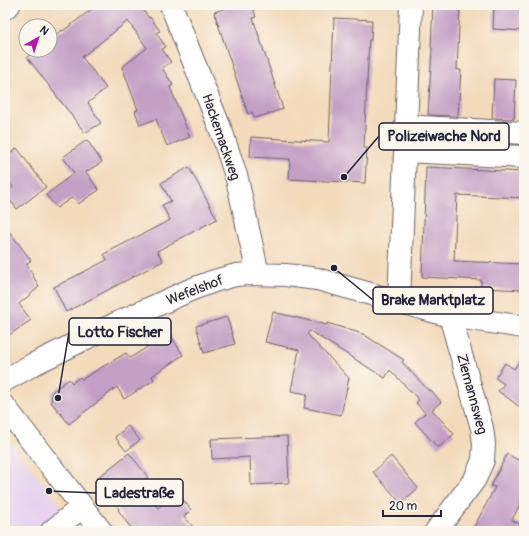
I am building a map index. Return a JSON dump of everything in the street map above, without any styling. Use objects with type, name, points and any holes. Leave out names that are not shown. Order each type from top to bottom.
[{"type":"street","points":[[5,8],[9,5]]},
{"type":"street","name":"Hackemackweg","points":[[171,5],[222,133],[237,179],[258,274]]},
{"type":"street","points":[[399,301],[411,5]]},
{"type":"street","points":[[406,126],[524,132]]},
{"type":"street","points":[[405,151],[524,157]]},
{"type":"street","name":"Wefelshof","points":[[5,380],[34,364],[190,290],[236,275],[286,275],[316,279],[450,316],[524,327]]},
{"type":"street","name":"Ziemannsweg","points":[[436,531],[475,479],[483,460],[484,444],[482,428],[450,316]]},
{"type":"street","points":[[5,407],[101,531]]},
{"type":"street","points":[[52,531],[82,507]]},
{"type":"shaded area","points":[[5,436],[80,531],[5,531]]},
{"type":"building","points":[[97,5],[149,5],[143,10],[160,31],[156,33],[166,47],[162,49],[171,62],[162,68],[173,85],[170,87],[190,137],[167,146],[156,119],[140,125],[135,111],[138,110],[122,67],[147,48],[128,21],[82,57],[106,88],[88,103],[101,123],[85,133],[28,58],[58,58],[58,33],[62,30],[63,31]]},
{"type":"building","points":[[236,5],[252,5],[256,17],[253,18],[283,109],[255,118],[252,112],[248,114],[214,12]]},
{"type":"building","points":[[433,5],[460,5],[457,70],[461,70],[458,116],[428,115]]},
{"type":"building","points":[[494,5],[524,5],[524,31],[493,29]]},
{"type":"building","points":[[334,18],[372,20],[371,40],[369,40],[364,148],[367,148],[365,183],[289,179],[290,159],[250,157],[251,137],[329,142]]},
{"type":"building","points":[[494,79],[516,80],[514,119],[492,118]]},
{"type":"building","points":[[87,140],[102,162],[86,172],[99,190],[78,204],[73,197],[57,208],[46,195],[74,173],[63,157]]},
{"type":"building","points":[[17,148],[46,187],[17,209],[5,194],[13,187],[5,177],[5,158]]},
{"type":"building","points":[[189,167],[217,219],[157,251],[163,261],[66,312],[54,287],[107,260],[104,254],[170,220],[162,205],[171,201],[161,183]]},
{"type":"building","points":[[426,167],[524,172],[524,198],[457,195],[454,261],[524,264],[524,290],[481,288],[481,280],[422,277]]},
{"type":"building","points":[[5,226],[31,260],[27,264],[39,287],[19,304],[31,320],[5,338]]},
{"type":"building","points":[[273,312],[327,325],[327,323],[363,334],[404,360],[402,362],[429,391],[431,390],[441,402],[432,410],[454,434],[438,448],[415,422],[425,413],[416,403],[419,400],[390,370],[385,378],[310,331],[307,334],[349,378],[341,415],[304,408],[307,394],[291,391],[299,350],[265,342]]},
{"type":"building","points":[[227,317],[235,344],[204,353],[196,326]]},
{"type":"building","points":[[169,333],[183,355],[152,376],[154,380],[124,399],[117,387],[69,424],[51,402],[52,392],[69,379],[72,383],[80,377],[82,379],[126,353],[130,358]]},
{"type":"building","points":[[524,355],[524,410],[498,391],[504,384],[495,378],[505,363],[514,369]]},
{"type":"building","points":[[128,426],[140,440],[126,451],[115,437]]},
{"type":"building","points":[[287,436],[289,483],[251,485],[250,457],[212,459],[211,439]]},
{"type":"building","points":[[129,453],[148,477],[139,483],[158,508],[174,496],[178,502],[182,498],[191,510],[184,516],[196,531],[133,531],[118,510],[119,509],[96,479]]},
{"type":"building","points":[[507,454],[524,463],[524,496],[512,520],[524,526],[524,531],[472,531],[495,487],[491,486]]},
{"type":"building","points":[[391,456],[418,488],[401,503],[373,472]]},
{"type":"place","name":"Polizeiwache Nord","points":[[344,177]]},
{"type":"place","name":"Brake Marktplatz","points":[[334,268]]},
{"type":"place","name":"Lotto Fischer","points":[[58,398]]},
{"type":"place","name":"Ladestraße","points":[[49,491]]}]
